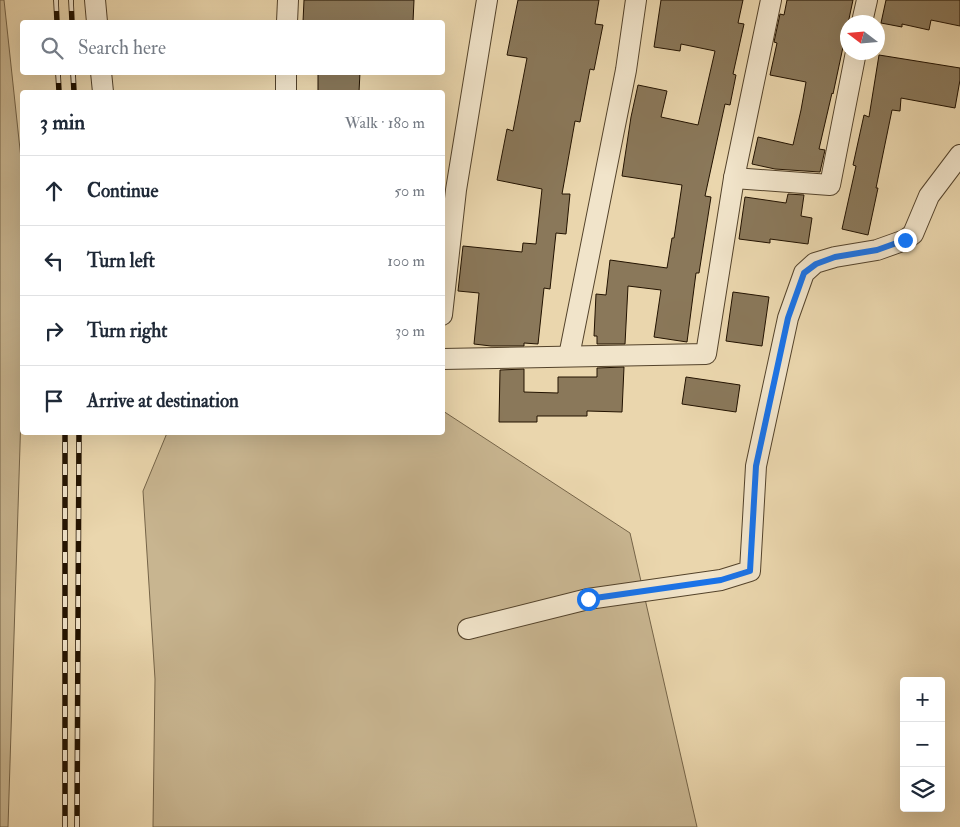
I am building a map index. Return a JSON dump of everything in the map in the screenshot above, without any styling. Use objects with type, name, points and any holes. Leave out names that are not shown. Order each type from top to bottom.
[{"type":"street","points":[[95,0],[97,20]]},
{"type":"street","points":[[288,0],[288,20]]},
{"type":"street","points":[[445,288],[456,190],[486,0]]},
{"type":"street","points":[[569,356],[626,70],[636,0]]},
{"type":"street","points":[[445,359],[706,354],[734,178],[771,0]]},
{"type":"street","points":[[864,15],[867,0]]},
{"type":"street","points":[[734,178],[830,185],[854,60]]},
{"type":"street","points":[[102,75],[103,90]]},
{"type":"street","points":[[286,75],[286,90]]},
{"type":"street","points":[[468,629],[588,599],[721,580],[750,571],[756,466],[788,318],[804,273],[816,264],[835,257],[877,250],[905,240],[913,234],[929,196],[960,156]]},
{"type":"shaded area","points":[[0,0],[4,0],[20,149],[20,435],[8,827],[0,827]]},
{"type":"shaded area","points":[[445,412],[630,533],[697,827],[153,827],[155,679],[143,491],[166,435],[445,435]]},
{"type":"building","points":[[304,0],[414,0],[413,20],[303,20]]},
{"type":"building","points":[[518,0],[599,0],[595,24],[603,25],[594,70],[590,69],[580,122],[575,121],[562,194],[570,194],[566,234],[556,233],[550,289],[544,288],[538,344],[524,343],[524,346],[491,346],[474,344],[479,293],[458,291],[463,246],[522,252],[523,243],[536,244],[542,189],[497,180],[507,129],[513,131],[527,58],[507,55]]},
{"type":"building","points":[[661,0],[743,0],[738,23],[744,24],[733,74],[736,75],[730,105],[725,104],[705,196],[711,197],[699,273],[696,273],[687,342],[654,337],[661,290],[628,286],[625,344],[597,344],[597,336],[594,336],[596,294],[606,295],[610,260],[667,268],[672,238],[674,238],[682,185],[622,176],[638,85],[667,91],[661,117],[698,125],[715,51],[681,44],[680,51],[654,47]]},
{"type":"building","points":[[787,0],[853,0],[850,15],[840,15],[840,60],[819,149],[825,150],[820,172],[775,169],[752,164],[758,137],[793,145],[801,110],[806,82],[770,75],[777,43],[774,42],[780,14],[784,15]]},
{"type":"building","points":[[886,0],[960,0],[960,26],[931,20],[929,30],[902,24],[902,27],[885,24],[885,15],[883,15]]},
{"type":"building","points":[[885,56],[960,68],[955,108],[901,98],[900,111],[892,110],[868,235],[842,229],[856,166],[853,165],[864,115],[869,117],[878,60],[885,60]]},
{"type":"building","points":[[318,75],[360,75],[359,90],[318,90]]},
{"type":"building","points":[[788,194],[804,195],[801,216],[812,218],[808,244],[770,239],[770,243],[739,239],[745,197],[786,203]]},
{"type":"building","points":[[733,292],[769,297],[762,346],[726,341]]},
{"type":"building","points":[[624,367],[622,412],[587,411],[587,416],[537,416],[537,422],[499,422],[500,370],[524,369],[524,392],[558,393],[558,377],[597,377],[597,368]]},
{"type":"building","points":[[686,377],[740,385],[736,412],[682,404]]},
{"type":"railway","points":[[56,0],[57,20]]},
{"type":"railway","points":[[71,0],[72,20]]},
{"type":"railway","points":[[58,75],[59,90]]},
{"type":"railway","points":[[73,75],[74,90]]},
{"type":"railway","points":[[65,435],[65,827]]},
{"type":"railway","points":[[77,827],[79,435]]},
{"type":"route","points":[[588,599],[721,580],[750,571],[756,466],[788,318],[804,273],[816,264],[835,257],[877,250],[905,240]]}]
